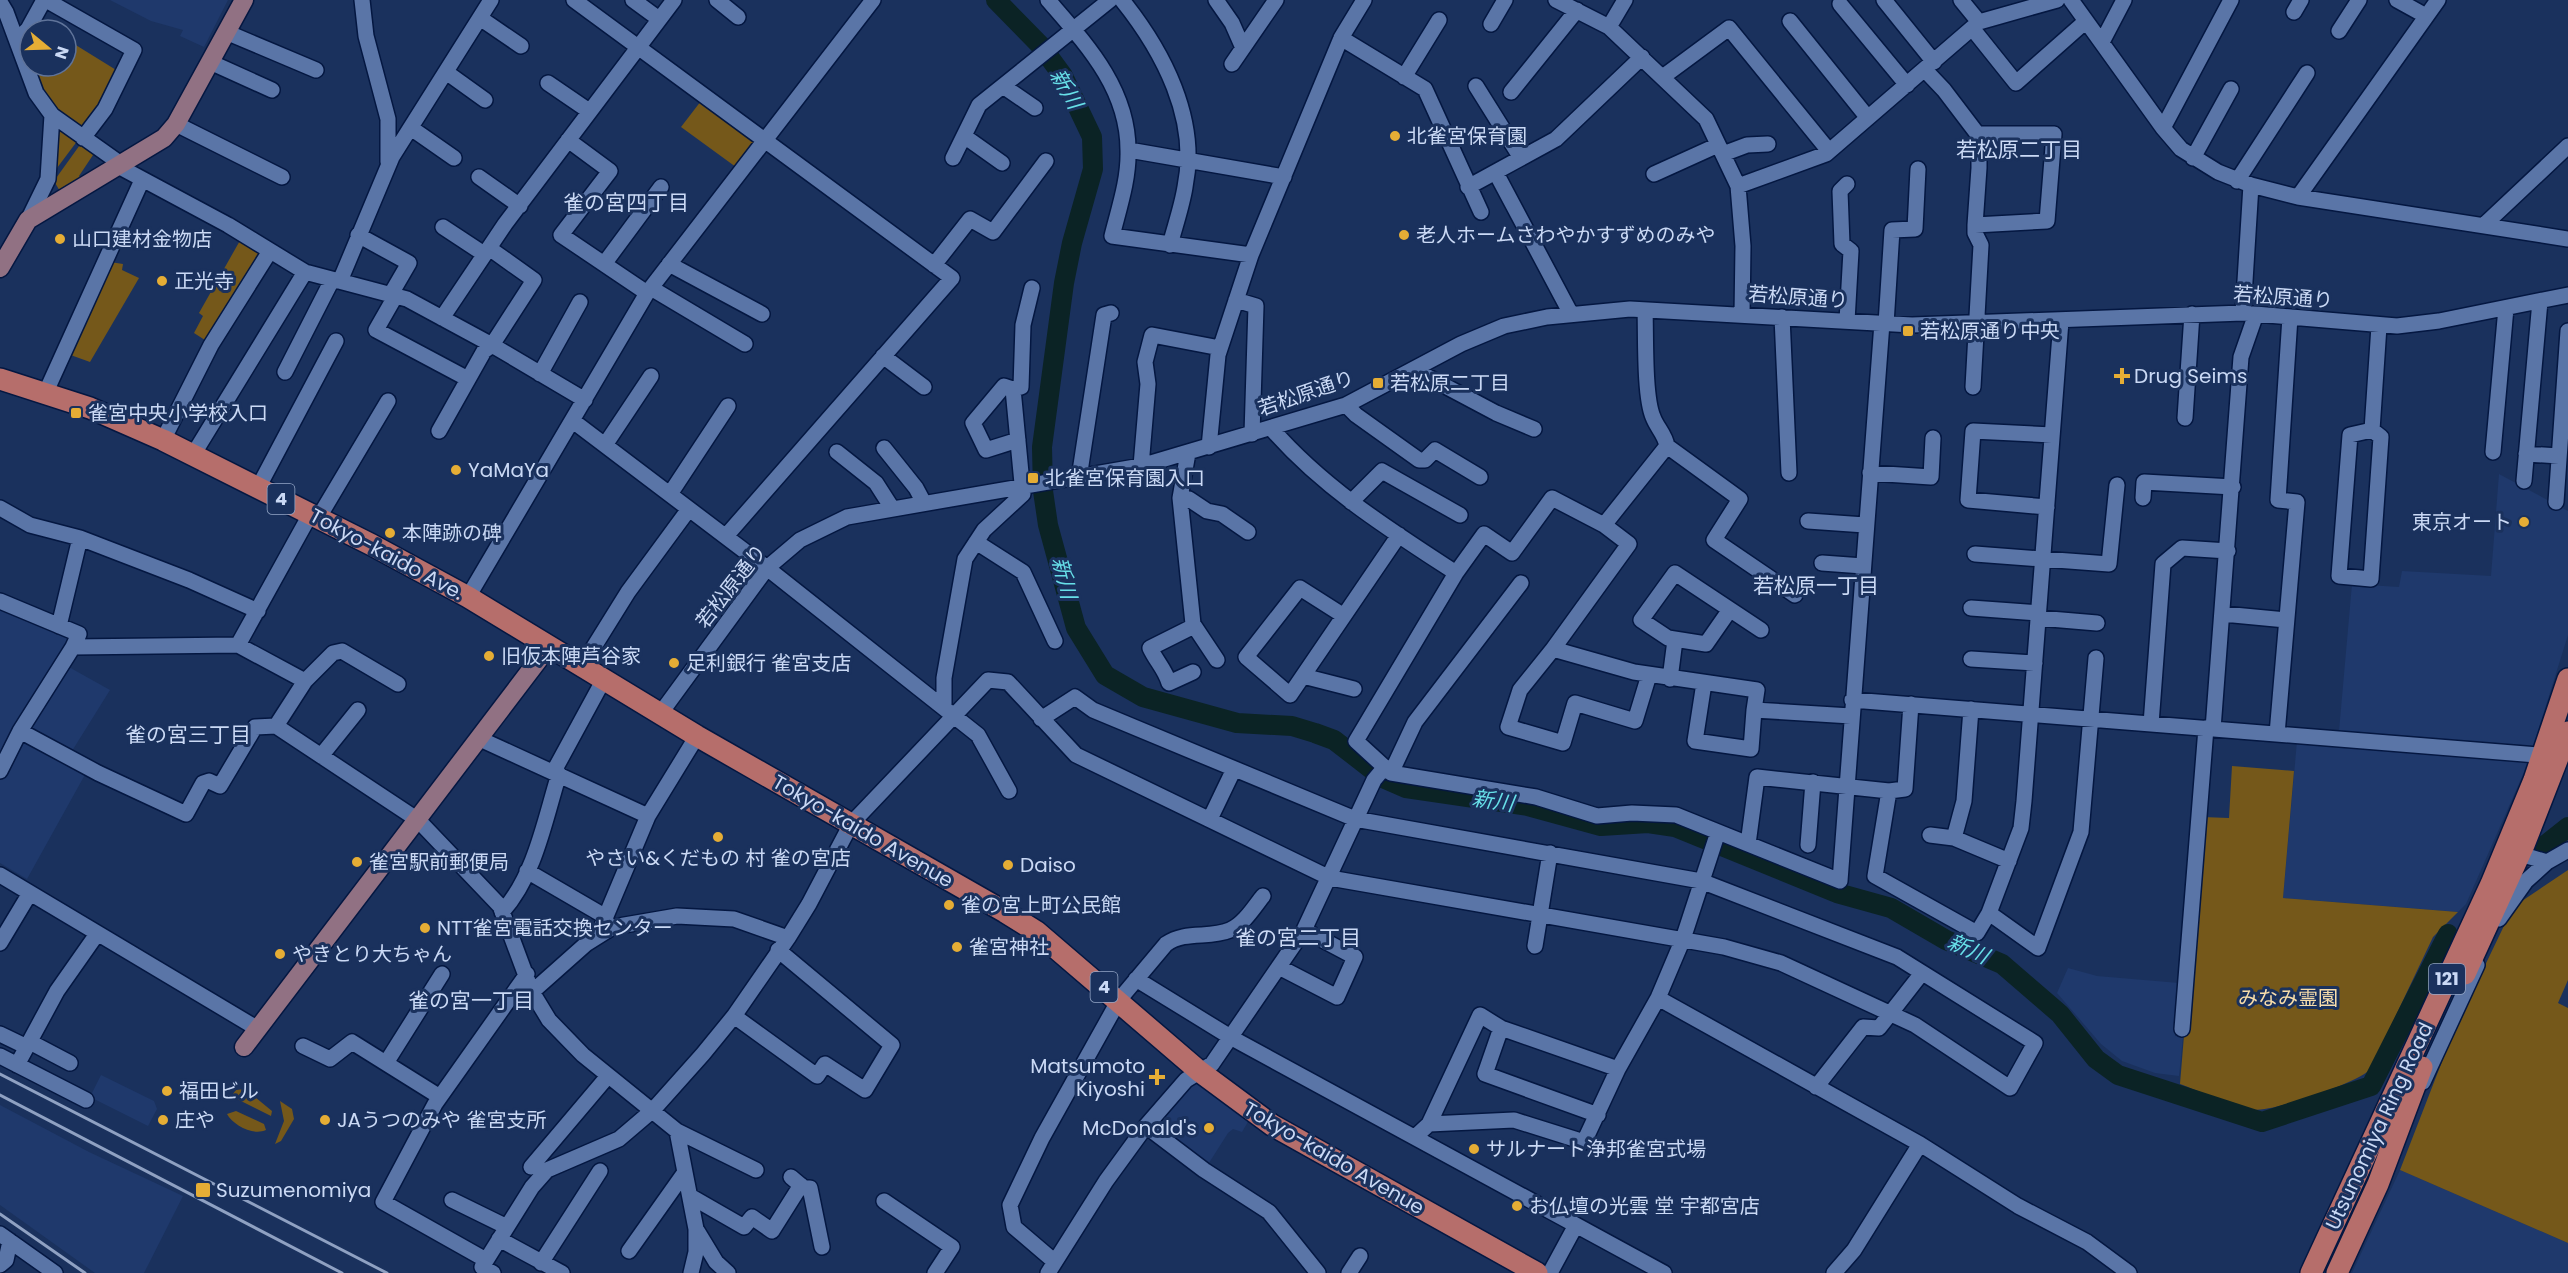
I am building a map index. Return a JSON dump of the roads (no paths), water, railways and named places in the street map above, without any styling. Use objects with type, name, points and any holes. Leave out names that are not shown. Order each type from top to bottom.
[{"type":"highway","name":"Tokyo-kaido Ave.","points":[[0,380],[90,408],[163,440],[315,515],[468,597],[660,714]]},
{"type":"highway","name":"Utsunomiya Ring Road","points":[[2325,1273],[2494,875],[2557,757],[2568,678]]},
{"type":"highway","name":"Tokyo-kaido Avenue","points":[[660,714],[1024,924],[1119,1000],[1199,1071],[1272,1125],[1537,1273]]},
{"type":"highway","name":"Utsunomiya Ring Road","points":[[2311,1273],[2520,854],[2568,732]]},
{"type":"highway","name":"121","points":[[2337,1273],[2378,1184],[2414,1067]]},
{"type":"highway","name":"121","points":[[2298,1273],[2362,1137],[2414,1067]]},
{"type":"main road","points":[[0,268],[28,220],[153,147],[176,124],[244,0]]},
{"type":"main road","points":[[244,1047],[549,646]]},
{"type":"street","points":[[17,40],[28,29],[45,0],[134,50],[105,109],[83,138]]},
{"type":"street","points":[[362,0],[366,36],[388,119],[388,165]]},
{"type":"street","points":[[285,372],[336,281],[388,165],[491,0]]},
{"type":"street","points":[[574,0],[764,142],[952,278],[726,536]]},
{"type":"street","points":[[633,0],[659,19]]},
{"type":"street","points":[[442,318],[486,251],[674,0]]},
{"type":"street","points":[[717,0],[738,17]]},
{"type":"street","points":[[468,597],[649,290],[873,0]]},
{"type":"street","points":[[1048,0],[1109,77],[1123,110],[1128,150],[1125,185],[1113,236],[1251,255]]},
{"type":"street","points":[[953,158],[979,105],[1110,0]]},
{"type":"street","points":[[1122,0],[1140,22],[1175,90],[1187,135],[1186,185],[1170,245]]},
{"type":"street","points":[[1216,0],[1232,23],[1243,48]]},
{"type":"street","points":[[1232,64],[1276,0]]},
{"type":"street","points":[[1209,447],[1220,348],[1251,255],[1341,38],[1364,0]]},
{"type":"street","points":[[1491,24],[1505,0]]},
{"type":"street","points":[[1556,0],[1574,6],[1609,27],[1664,76],[1706,119],[1738,186],[1743,246],[1742,315]]},
{"type":"street","points":[[1609,27],[1625,0]]},
{"type":"street","points":[[1884,0],[1980,141],[1975,234],[1981,245],[1973,387]]},
{"type":"street","points":[[1961,0],[2016,83],[2086,21]]},
{"type":"street","points":[[1738,186],[1829,151],[1976,25],[2057,0]]},
{"type":"street","points":[[2070,0],[2163,128],[2193,158],[2244,183],[2298,197],[2568,240]]},
{"type":"street","points":[[2102,42],[2124,0]]},
{"type":"street","points":[[2163,128],[2231,0]]},
{"type":"street","points":[[2339,31],[2359,0]]},
{"type":"street","points":[[2397,0],[2427,16]]},
{"type":"street","points":[[2298,197],[2438,0]]},
{"type":"street","points":[[0,2],[6,12],[36,93],[52,115],[142,180],[305,272],[393,295],[492,345],[585,400]]},
{"type":"street","points":[[1840,4],[1907,85]]},
{"type":"street","points":[[1511,92],[1574,6]]},
{"type":"street","points":[[480,18],[521,46]]},
{"type":"street","points":[[1404,77],[1439,20]]},
{"type":"street","points":[[1790,21],[1868,118]]},
{"type":"street","points":[[1664,76],[1729,28],[1829,151]]},
{"type":"street","points":[[226,32],[316,70]]},
{"type":"street","points":[[1341,38],[1425,89],[1481,212]]},
{"type":"street","points":[[1468,187],[1556,139],[1642,57]]},
{"type":"street","points":[[210,62],[272,90]]},
{"type":"street","points":[[446,72],[485,100]]},
{"type":"street","points":[[2182,1029],[2223,614],[2241,357],[2249,314],[2244,183],[2307,73]]},
{"type":"street","points":[[548,83],[589,111]]},
{"type":"street","points":[[1003,86],[1035,108]]},
{"type":"street","points":[[1476,86],[1521,158]]},
{"type":"street","points":[[2193,158],[2231,89]]},
{"type":"street","points":[[28,220],[48,179],[52,115]]},
{"type":"street","points":[[176,124],[282,177]]},
{"type":"street","points":[[411,128],[454,158]]},
{"type":"street","points":[[1975,225],[2047,221],[2054,134],[1977,134]]},
{"type":"street","points":[[964,136],[1002,163]]},
{"type":"street","points":[[568,140],[610,171],[561,235],[604,264],[745,344]]},
{"type":"street","points":[[1654,174],[1720,149],[1768,144]]},
{"type":"street","points":[[2484,225],[2568,146]]},
{"type":"street","points":[[1128,150],[1284,177]]},
{"type":"street","points":[[934,265],[970,219],[993,232],[1046,161]]},
{"type":"street","points":[[1649,675],[1635,721],[1575,704],[1563,743],[1509,727],[1520,690],[1553,649],[1629,544],[1604,525],[1552,498],[1512,553],[1484,534],[1456,573],[1356,741],[1383,773],[1536,797],[1597,816],[1632,813],[1676,815],[1716,838],[1749,844],[1840,881],[1865,525],[1892,230],[1915,229],[1918,169]]},
{"type":"street","points":[[1496,173],[1571,314]]},
{"type":"street","points":[[479,177],[520,206]]},
{"type":"street","points":[[45,394],[142,180]]},
{"type":"street","points":[[1847,184],[1840,191],[1842,244],[1851,251],[1847,321]]},
{"type":"street","points":[[604,264],[661,187]]},
{"type":"street","points":[[439,431],[484,351],[492,345],[534,280],[443,227]]},
{"type":"street","points":[[358,235],[409,263],[376,330],[468,379]]},
{"type":"street","points":[[163,440],[211,345],[270,251]]},
{"type":"street","points":[[669,264],[762,314]]},
{"type":"street","points":[[194,455],[305,272]]},
{"type":"street","points":[[1018,440],[986,450],[973,423],[1004,386],[1013,389],[1021,387],[1023,325],[1032,288]]},
{"type":"street","name":"若松原通り","points":[[660,714],[767,568],[786,549],[823,527],[847,518],[891,508],[1141,466],[1209,447],[1346,405],[1493,330],[1524,321],[1571,314],[1645,310],[1884,324],[1975,325],[2192,314],[2249,314],[2379,326],[2439,321],[2568,295]]},
{"type":"street","points":[[1236,300],[1256,306],[1252,434]]},
{"type":"street","points":[[2524,481],[2540,301]]},
{"type":"street","points":[[540,374],[580,302]]},
{"type":"street","points":[[2493,452],[2506,308]]},
{"type":"street","points":[[1645,310],[1649,398],[1653,417],[1665,436],[1667,446],[1740,499],[1714,540],[1796,595]]},
{"type":"street","points":[[1079,478],[1104,315],[1111,313]]},
{"type":"street","points":[[2185,418],[2192,314]]},
{"type":"street","points":[[1782,317],[1789,472]]},
{"type":"street","points":[[2277,734],[2296,502],[2278,500],[2290,317]]},
{"type":"street","points":[[1889,791],[1875,876],[1977,933],[1989,913],[2021,828],[2061,321]]},
{"type":"street","points":[[2372,430],[2379,326]]},
{"type":"street","points":[[2556,502],[2568,331]]},
{"type":"street","points":[[1141,466],[1148,384],[1145,362],[1152,335],[1220,348]]},
{"type":"street","points":[[258,488],[336,341]]},
{"type":"street","points":[[884,356],[924,387]]},
{"type":"street","points":[[1415,370],[1496,413],[1534,429]]},
{"type":"street","points":[[605,445],[651,376]]},
{"type":"street","points":[[950,712],[944,678],[965,559],[984,530],[1037,484],[1018,440],[1013,389]]},
{"type":"street","points":[[238,645],[315,515],[388,401]]},
{"type":"street","points":[[1346,405],[1356,415],[1419,460],[1425,460],[1435,450],[1480,477]]},
{"type":"street","points":[[670,494],[728,406]]},
{"type":"street","points":[[573,421],[726,536],[978,735],[1009,791]]},
{"type":"street","points":[[1271,428],[1290,450],[1351,502],[1456,573]]},
{"type":"street","points":[[2372,430],[2381,436],[2371,579],[2339,576],[2350,435],[2372,430]]},
{"type":"street","points":[[2047,507],[1968,500],[1973,431],[2052,435]]},
{"type":"street","points":[[1870,473],[1931,477],[1934,438]]},
{"type":"street","points":[[1604,525],[1667,446]]},
{"type":"street","points":[[884,448],[916,488],[924,503]]},
{"type":"street","points":[[837,452],[876,483],[891,508]]},
{"type":"street","points":[[1188,453],[1180,504],[1194,626],[1217,660]]},
{"type":"street","points":[[2526,454],[2559,456]]},
{"type":"street","points":[[1351,502],[1382,471],[1460,515]]},
{"type":"street","points":[[2142,498],[2144,482],[2233,487]]},
{"type":"street","points":[[1975,554],[2043,561],[2109,564],[2117,485]]},
{"type":"street","points":[[1180,504],[1189,499],[1207,512],[1222,514],[1248,532]]},
{"type":"street","points":[[0,508],[30,525],[81,538],[189,580],[258,611]]},
{"type":"street","points":[[582,666],[628,592],[689,509]]},
{"type":"street","points":[[1808,521],[1865,525]]},
{"type":"street","points":[[1344,616],[1300,588],[1246,657],[1290,695],[1303,675],[1344,616],[1399,535]]},
{"type":"street","points":[[59,626],[81,538]]},
{"type":"street","points":[[976,542],[1023,572],[1055,641]]},
{"type":"street","points":[[2151,723],[2163,564],[2182,548],[2228,550]]},
{"type":"street","points":[[1822,563],[1863,566]]},
{"type":"street","points":[[1729,611],[1706,644],[1675,640],[1641,621],[1675,573],[1729,611],[1761,630]]},
{"type":"street","points":[[1263,896],[1238,925],[1229,931],[1174,938],[1119,1000],[1042,1138],[1010,1205],[1014,1227],[1052,1269],[1106,1181],[1146,1126],[1178,1088],[1212,1064],[1232,1038],[1304,930],[1330,878],[1355,819],[1415,722],[1521,583]]},
{"type":"street","points":[[0,601],[79,634],[20,731],[0,771]]},
{"type":"street","points":[[1971,608],[2097,623]]},
{"type":"street","points":[[2223,614],[2286,620]]},
{"type":"street","points":[[1193,672],[1169,682],[1164,668],[1156,661],[1150,648],[1194,626]]},
{"type":"street","points":[[1670,679],[1675,640]]},
{"type":"street","points":[[73,646],[238,645],[304,681]]},
{"type":"street","points":[[1553,649],[1649,675],[1757,690],[1751,749],[1695,741],[1704,683]]},
{"type":"street","points":[[276,726],[304,681],[333,653],[342,651],[398,684]]},
{"type":"street","points":[[1989,913],[2038,948],[2081,832],[2096,658]]},
{"type":"street","points":[[1971,659],[2034,663]]},
{"type":"street","points":[[1303,675],[1354,689]]},
{"type":"street","points":[[502,912],[515,898],[527,871],[556,772],[604,679]]},
{"type":"street","points":[[527,974],[440,1097],[383,1202],[489,1267],[503,1233],[547,1170],[619,1139],[653,1110],[734,1016],[809,904],[851,824],[950,712],[988,680],[1008,682],[1041,719],[1076,755],[1330,878],[1683,939],[1724,947],[1781,963],[1915,1025],[2010,1088],[2035,1043],[1896,957],[1701,881],[1355,819],[1093,710],[1075,697],[1041,719]]},
{"type":"street","points":[[1852,700],[2557,757]]},
{"type":"street","points":[[1749,844],[1757,777],[1889,791],[1905,789],[1911,705]]},
{"type":"street","points":[[1954,838],[1964,801],[1971,709]]},
{"type":"street","points":[[321,756],[358,710]]},
{"type":"street","points":[[1754,710],[1851,716]]},
{"type":"street","points":[[20,731],[186,814],[203,783],[209,781],[220,786],[255,727],[276,726],[418,820],[502,912],[532,992],[549,1020],[608,1076],[677,1131],[756,1170]]},
{"type":"street","points":[[598,935],[648,816],[697,736]]},
{"type":"street","points":[[480,739],[648,816]]},
{"type":"street","points":[[1210,819],[1234,768]]},
{"type":"street","points":[[1808,845],[1813,782]]},
{"type":"street","points":[[1930,835],[1954,838],[2009,861]]},
{"type":"street","points":[[1429,1124],[1514,1120],[1584,1142],[1618,1069],[1658,998],[1683,939],[1716,838]]},
{"type":"street","points":[[2378,1184],[2496,924],[2512,899],[2547,862],[2568,850]]},
{"type":"street","points":[[1535,946],[1550,853]]},
{"type":"street","points":[[2520,854],[2547,862]]},
{"type":"street","points":[[527,871],[606,916]]},
{"type":"street","points":[[0,875],[258,1029]]},
{"type":"street","points":[[0,943],[30,893]]},
{"type":"street","points":[[532,992],[598,935],[613,927],[677,916],[734,919],[788,938]]},
{"type":"street","points":[[1279,967],[1337,997],[1356,957],[1304,930]]},
{"type":"street","points":[[18,1065],[57,991],[97,934]]},
{"type":"street","points":[[734,1016],[817,1076],[825,1064],[865,1090],[892,1045],[778,950]]},
{"type":"street","points":[[1816,1087],[1863,1027],[1879,1028],[1922,973]]},
{"type":"street","points":[[386,1063],[442,974]]},
{"type":"street","points":[[1136,979],[1232,1038],[1664,1273]]},
{"type":"street","points":[[1658,998],[1920,1144],[2018,1206],[2087,1242],[2129,1273]]},
{"type":"street","points":[[1414,1137],[1429,1124],[1480,1015],[1501,1028],[1618,1069]]},
{"type":"street","points":[[1501,1028],[1485,1074],[1598,1115]]},
{"type":"street","points":[[0,1034],[70,1064]]},
{"type":"street","points":[[303,1046],[330,1059],[351,1042],[440,1097]]},
{"type":"street","points":[[0,1056],[86,1100]]},
{"type":"street","points":[[531,1167],[608,1076]]},
{"type":"street","points":[[1146,1126],[1204,1170],[1269,1212],[1318,1273]]},
{"type":"street","points":[[677,1131],[696,1229],[696,1252],[691,1273]]},
{"type":"street","points":[[1834,1273],[1854,1250],[1920,1144]]},
{"type":"street","points":[[541,1263],[600,1171]]},
{"type":"street","points":[[629,1251],[685,1172]]},
{"type":"street","points":[[690,1196],[744,1227],[752,1216],[772,1231],[796,1181],[810,1188],[822,1247]]},
{"type":"street","points":[[452,1200],[503,1233],[541,1263],[562,1273]]},
{"type":"street","points":[[884,1201],[952,1247],[935,1273]]},
{"type":"street","points":[[1550,1273],[1576,1225]]},
{"type":"street","points":[[696,1229],[716,1262],[728,1273]]},
{"type":"street","points":[[0,1265],[6,1260],[5,1238]]},
{"type":"street","points":[[5,1238],[55,1273]]},
{"type":"street","points":[[1349,1273],[1360,1256]]},
{"type":"waterway","name":"新川","points":[[996,0],[1041,46],[1063,76],[1092,137],[1093,169],[1072,243],[1064,283],[1042,447],[1043,491],[1048,525],[1076,628],[1105,675],[1143,697],[1237,723],[1292,726],[1334,740],[1383,778],[1406,788],[1528,806],[1601,826],[1648,823],[1675,827],[1837,893],[1891,908],[1946,940],[2002,964],[2060,1014],[2096,1059],[2118,1075],[2262,1122],[2371,1086],[2448,934]]},
{"type":"waterway","name":"新川","points":[[2544,846],[2568,827]]},
{"type":"railway","points":[[0,1074],[387,1273]]},
{"type":"railway","points":[[0,1095],[342,1273]]},
{"type":"railway","points":[[0,1214],[85,1273]]},
{"type":"place","name":"北雀宮保育園","points":[[1395,136]]},
{"type":"place","name":"老人ホームさわやかすずめのみや","points":[[1404,235]]},
{"type":"place","name":"山口建材金物店","points":[[60,239]]},
{"type":"place","name":"正光寺","points":[[162,281]]},
{"type":"place","name":"若松原通り中央","points":[[1908,331]]},
{"type":"place","name":"Drug Seims","points":[[2122,376]]},
{"type":"place","name":"若松原二丁目","points":[[1378,383]]},
{"type":"place","name":"雀宮中央小学校入口","points":[[76,413]]},
{"type":"place","name":"YaMaYa","points":[[456,470]]},
{"type":"place","name":"北雀宮保育園入口","points":[[1033,478]]},
{"type":"place","name":"東京オート","points":[[2524,522]]},
{"type":"place","name":"本陣跡の碑","points":[[390,533]]},
{"type":"place","name":"旧仮本陣芦谷家","points":[[489,656]]},
{"type":"place","name":"足利銀行 雀宮支店","points":[[674,663]]},
{"type":"place","name":"やさい&くだもの 村 雀の宮店","points":[[718,837]]},
{"type":"place","name":"雀宮駅前郵便局","points":[[357,862]]},
{"type":"place","name":"Daiso","points":[[1008,865]]},
{"type":"place","name":"雀の宮上町公民館","points":[[949,905]]},
{"type":"place","name":"NTT雀宮電話交換センター","points":[[425,928]]},
{"type":"place","name":"雀宮神社","points":[[957,947]]},
{"type":"place","name":"やきとり大ちゃん","points":[[280,954]]},
{"type":"place","name":"Matsumoto Kiyoshi","points":[[1157,1077]]},
{"type":"place","name":"福田ビル","points":[[167,1091]]},
{"type":"place","name":"庄や","points":[[163,1120]]},
{"type":"place","name":"JAうつのみや 雀宮支所","points":[[325,1120]]},
{"type":"place","name":"McDonald's","points":[[1209,1128]]},
{"type":"place","name":"サルナート浄邦雀宮式場","points":[[1474,1149]]},
{"type":"place","name":"Suzumenomiya","points":[[203,1190]]},
{"type":"place","name":"お仏壇の光雲 堂 宇都宮店","points":[[1517,1206]]},
{"type":"district","name":"若松原二丁目","points":[[2019,150]]},
{"type":"district","name":"雀の宮四丁目","points":[[626,203]]},
{"type":"district","name":"若松原一丁目","points":[[1816,586]]},
{"type":"district","name":"雀の宮三丁目","points":[[188,735]]},
{"type":"district","name":"雀の宮二丁目","points":[[1298,938]]},
{"type":"district","name":"雀の宮一丁目","points":[[471,1001]]},
{"type":"park label","name":"みなみ霊園","points":[[2288,998]]}]
